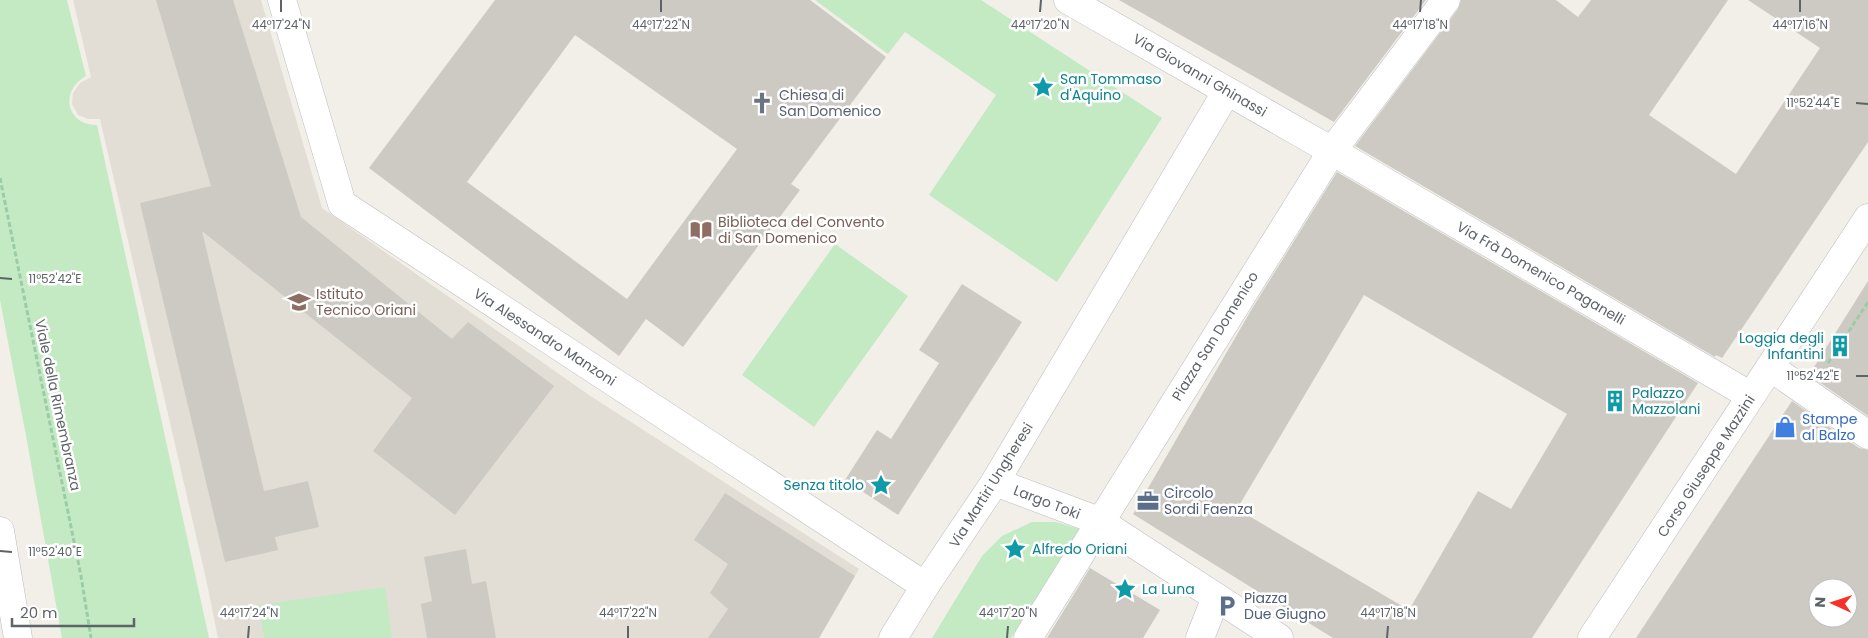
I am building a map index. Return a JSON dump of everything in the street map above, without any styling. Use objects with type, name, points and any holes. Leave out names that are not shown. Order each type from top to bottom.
[{"type":"street","name":"Via Alessandro Manzoni","points":[[282,0],[342,204],[925,586]]},
{"type":"street","name":"Via Giovanni Ghinassi","points":[[1068,0],[1332,150]]},
{"type":"street","name":"Piazza San Domenico","points":[[1028,638],[1099,521],[1332,150],[1446,0]]},
{"type":"street","name":"Via Martiri Ungheresi","points":[[893,638],[925,586],[995,482],[1227,91]]},
{"type":"street","name":"Via Frà Domenico Paganelli","points":[[1332,150],[1751,396]]},
{"type":"street","name":"Corso Giuseppe Mazzini","points":[[1592,638],[1868,218]]},
{"type":"street","points":[[1770,367],[1868,435]]},
{"type":"street","name":"Largo Toki","points":[[995,482],[1099,521]]},
{"type":"street","points":[[1099,521],[1279,638]]},
{"type":"street","points":[[0,531],[18,638]]},
{"type":"street","points":[[1200,638],[1216,597]]},
{"type":"path","name":"Viale della Rimembranza","points":[[0,178],[81,576],[91,638]]},
{"type":"path","points":[[1825,368],[1868,302]]},
{"type":"shaded area","name":"Istituto Tecnico Oriani","points":[[73,0],[261,0],[322,208],[589,395],[859,569],[819,638],[218,638],[100,119],[88,119],[78,115],[72,104],[73,93],[80,83],[91,77]]},
{"type":"green space","points":[[0,0],[67,0],[86,76],[72,90],[70,106],[78,119],[97,125],[209,638],[62,638],[0,300]]},
{"type":"green space","points":[[815,0],[981,0],[1162,118],[1057,282],[929,195],[996,95],[905,32],[888,54]]},
{"type":"green space","points":[[835,244],[908,296],[814,427],[742,375]]},
{"type":"green space","points":[[1032,522],[1056,522],[1079,529],[1011,638],[932,638],[982,556],[1002,536]]},
{"type":"green space","points":[[385,587],[392,638],[264,638],[259,605]]},
{"type":"building","points":[[156,0],[233,0],[301,217],[452,339],[468,322],[554,386],[455,515],[373,451],[412,398],[202,231],[264,491],[308,481],[319,527],[275,537],[278,550],[225,562],[140,203],[211,186]]},
{"type":"building","points":[[495,0],[810,0],[886,57],[791,184],[800,190],[683,347],[646,319],[619,356],[369,168]],"holes":[[[575,35],[737,149],[627,299],[467,182]]]},
{"type":"building","points":[[1119,0],[1426,0],[1334,122]]},
{"type":"building","points":[[1461,0],[1556,0],[1578,17],[1591,0],[1728,0],[1649,115],[1736,174],[1820,48],[1748,0],[1868,0],[1868,142],[1722,358],[1716,355],[1715,357],[1355,146],[1458,9]]},
{"type":"building","name":"Palazzo Mazzolani","points":[[1337,172],[1698,383],[1532,638],[1333,638],[1133,514],[1253,307]],"holes":[[[1364,295],[1567,414],[1511,509],[1478,491],[1409,610],[1237,509]]]},
{"type":"building","points":[[1868,281],[1868,416],[1809,375]]},
{"type":"building","points":[[962,284],[1022,322],[898,515],[845,480],[877,430],[891,439],[939,363],[919,350]]},
{"type":"building","points":[[1792,401],[1859,448],[1868,450],[1868,638],[1636,638]]},
{"type":"building","points":[[725,493],[855,576],[819,638],[708,638],[728,609],[710,593],[728,564],[694,540]]},
{"type":"building","points":[[466,549],[472,584],[486,581],[496,638],[427,638],[421,604],[432,601],[424,557]]},
{"type":"building","points":[[1090,568],[1160,610],[1143,638],[1047,638]]},
{"type":"place","name":"San Tommaso d'Aquino","points":[[1043,87]]},
{"type":"place","name":"Chiesa di San Domenico","points":[[762,103]]},
{"type":"place","name":"Biblioteca del Convento di San Domenico","points":[[701,230]]},
{"type":"place","name":"Istituto Tecnico Oriani","points":[[299,302]]},
{"type":"place","name":"Loggia degli Infantini","points":[[1840,346]]},
{"type":"place","name":"Palazzo Mazzolani","points":[[1615,401]]},
{"type":"place","name":"Stampe al Balzo","points":[[1785,427]]},
{"type":"place","name":"Senza titolo","points":[[881,485]]},
{"type":"place","name":"Circolo Sordi Faenza","points":[[1148,501]]},
{"type":"place","name":"Alfredo Oriani","points":[[1015,549]]},
{"type":"place","name":"La Luna","points":[[1125,589]]},
{"type":"place","name":"Piazza Due Giugno","points":[[1227,606]]}]
